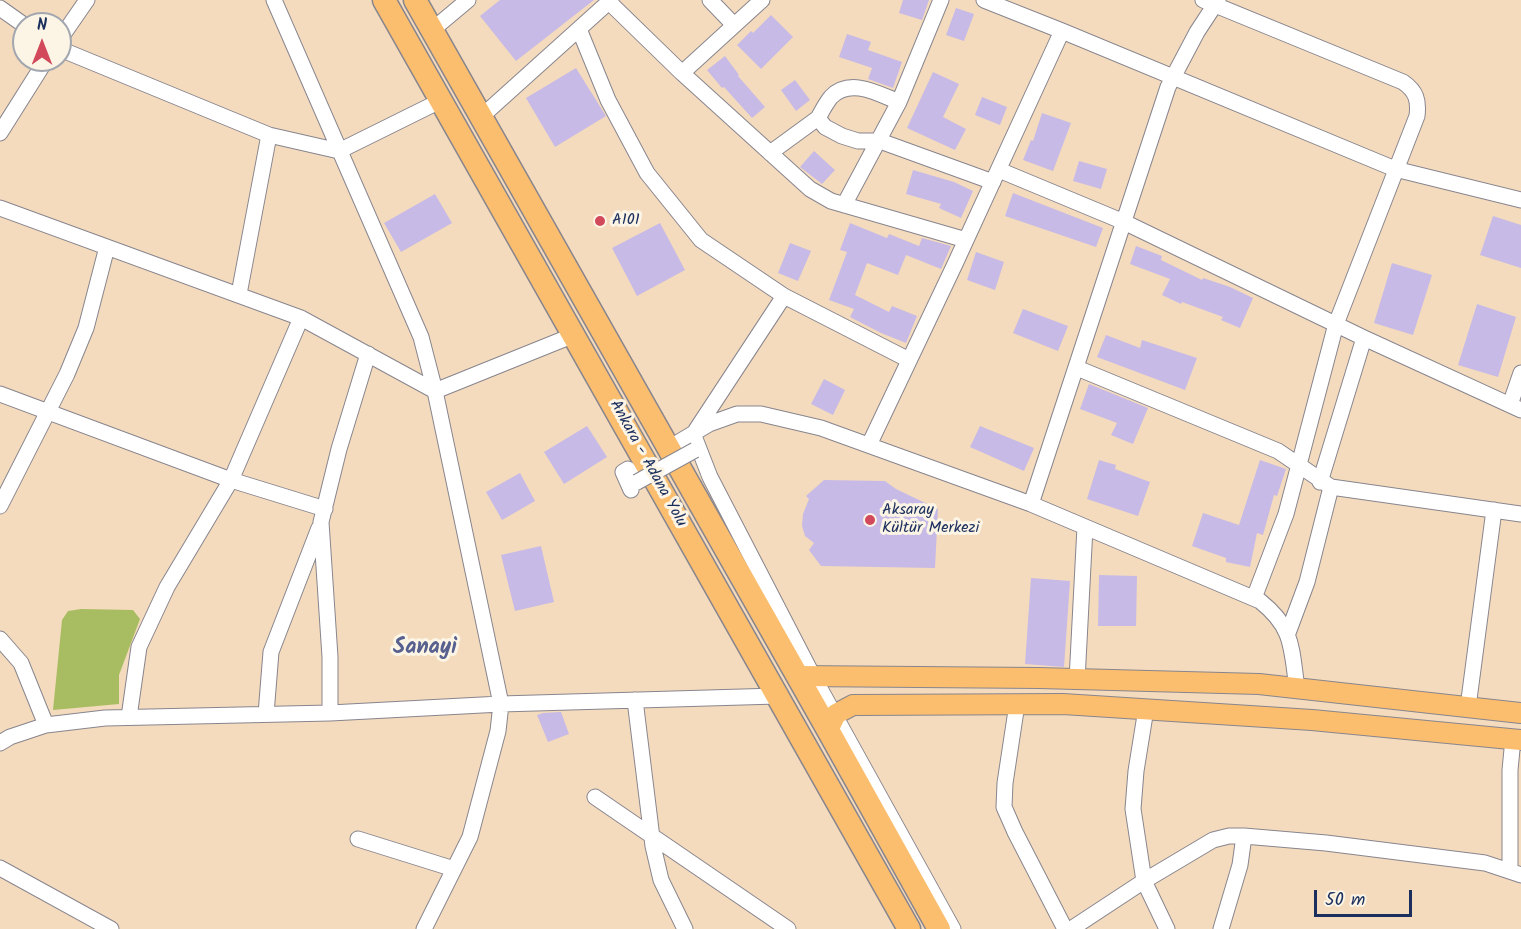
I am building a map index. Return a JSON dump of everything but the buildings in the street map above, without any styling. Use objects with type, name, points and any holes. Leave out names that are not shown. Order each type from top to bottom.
[{"type":"highway","name":"Ankara - Adana Yolu","points":[[384,0],[909,929]]},
{"type":"highway","name":"Ankara - Adana Yolu","points":[[415,0],[669,448],[832,722],[939,929]]},
{"type":"main road","points":[[805,676],[1259,684],[1521,713]]},
{"type":"main road","points":[[832,722],[853,705],[1063,704],[1312,720],[1517,740]]},
{"type":"street","points":[[72,22],[87,0]]},
{"type":"street","points":[[274,0],[421,337],[435,391],[501,704],[498,731],[470,837],[424,929]]},
{"type":"street","points":[[431,31],[468,0]]},
{"type":"street","points":[[710,0],[734,25]]},
{"type":"street","points":[[682,73],[762,0]]},
{"type":"street","points":[[844,205],[899,102],[941,0]]},
{"type":"street","points":[[984,0],[1395,169],[1521,200]]},
{"type":"street","points":[[481,117],[610,1],[682,73],[810,189],[831,201],[966,240]]},
{"type":"street","points":[[1031,504],[1168,87],[1212,2],[1403,82],[1412,89],[1417,97],[1417,116],[1336,324],[1286,514],[1254,598]]},
{"type":"street","points":[[579,29],[608,100],[647,173],[701,240],[784,296],[909,360]]},
{"type":"street","points":[[869,445],[1062,31]]},
{"type":"street","points":[[72,54],[269,135],[339,151],[442,100]]},
{"type":"street","points":[[0,133],[38,72]]},
{"type":"street","points":[[770,153],[818,118],[831,97],[840,90],[866,89],[899,102]]},
{"type":"street","points":[[818,118],[825,127],[842,136],[858,141],[880,141],[996,176],[1124,222],[1364,338],[1516,408],[1521,373]]},
{"type":"street","points":[[239,294],[269,135]]},
{"type":"street","points":[[0,208],[301,318],[435,391]]},
{"type":"street","points":[[0,506],[86,328],[107,247]]},
{"type":"street","points":[[693,433],[784,296]]},
{"type":"street","points":[[129,717],[139,647],[167,587],[231,480],[301,318]]},
{"type":"street","points":[[435,391],[574,334]]},
{"type":"street","points":[[1288,633],[1307,582],[1325,485],[1364,338]]},
{"type":"street","points":[[266,714],[271,652],[323,516],[339,449],[368,354]]},
{"type":"street","points":[[1077,368],[1278,451],[1325,485],[1521,514]]},
{"type":"street","points":[[0,394],[48,410],[323,516]]},
{"type":"street","points":[[669,448],[709,424],[737,414],[761,414],[821,428],[1031,504],[1254,598],[1276,614],[1288,633],[1297,688]]},
{"type":"street","points":[[693,433],[710,477],[805,676]]},
{"type":"street","points":[[634,486],[695,450],[705,477],[710,477]]},
{"type":"street","points":[[1468,707],[1494,510]]},
{"type":"street","points":[[323,516],[330,657],[330,713]]},
{"type":"street","points":[[1077,680],[1085,527]]},
{"type":"street","points":[[0,639],[21,663],[46,725]]},
{"type":"street","points":[[0,743],[10,736],[46,725],[105,718],[330,713],[501,704],[777,696]]},
{"type":"street","points":[[635,700],[652,837],[661,880],[685,929]]},
{"type":"street","points":[[1017,704],[1005,783],[1004,807],[1065,929]]},
{"type":"street","points":[[1146,709],[1136,771],[1133,810],[1144,881],[1167,929]]},
{"type":"street","points":[[832,722],[953,929]]},
{"type":"street","points":[[1071,929],[1144,881],[1213,840],[1229,837],[1244,836],[1326,843],[1485,863],[1515,873],[1510,780],[1517,740]]},
{"type":"street","points":[[595,797],[788,929]]},
{"type":"street","points":[[1221,929],[1240,865],[1244,836]]},
{"type":"street","points":[[358,839],[454,869]]},
{"type":"street","points":[[0,868],[111,929]]},
{"type":"street","points":[[77,929],[80,912]]},
{"type":"green space","points":[[133,610],[140,619],[119,675],[119,704],[53,710],[62,620],[68,611]]},
{"type":"place","name":"A101","points":[[600,221]]},
{"type":"place","name":"Aksaray Kültür Merkezi","points":[[870,520]]},
{"type":"district","name":"Sanayi","points":[[425,649]]}]
